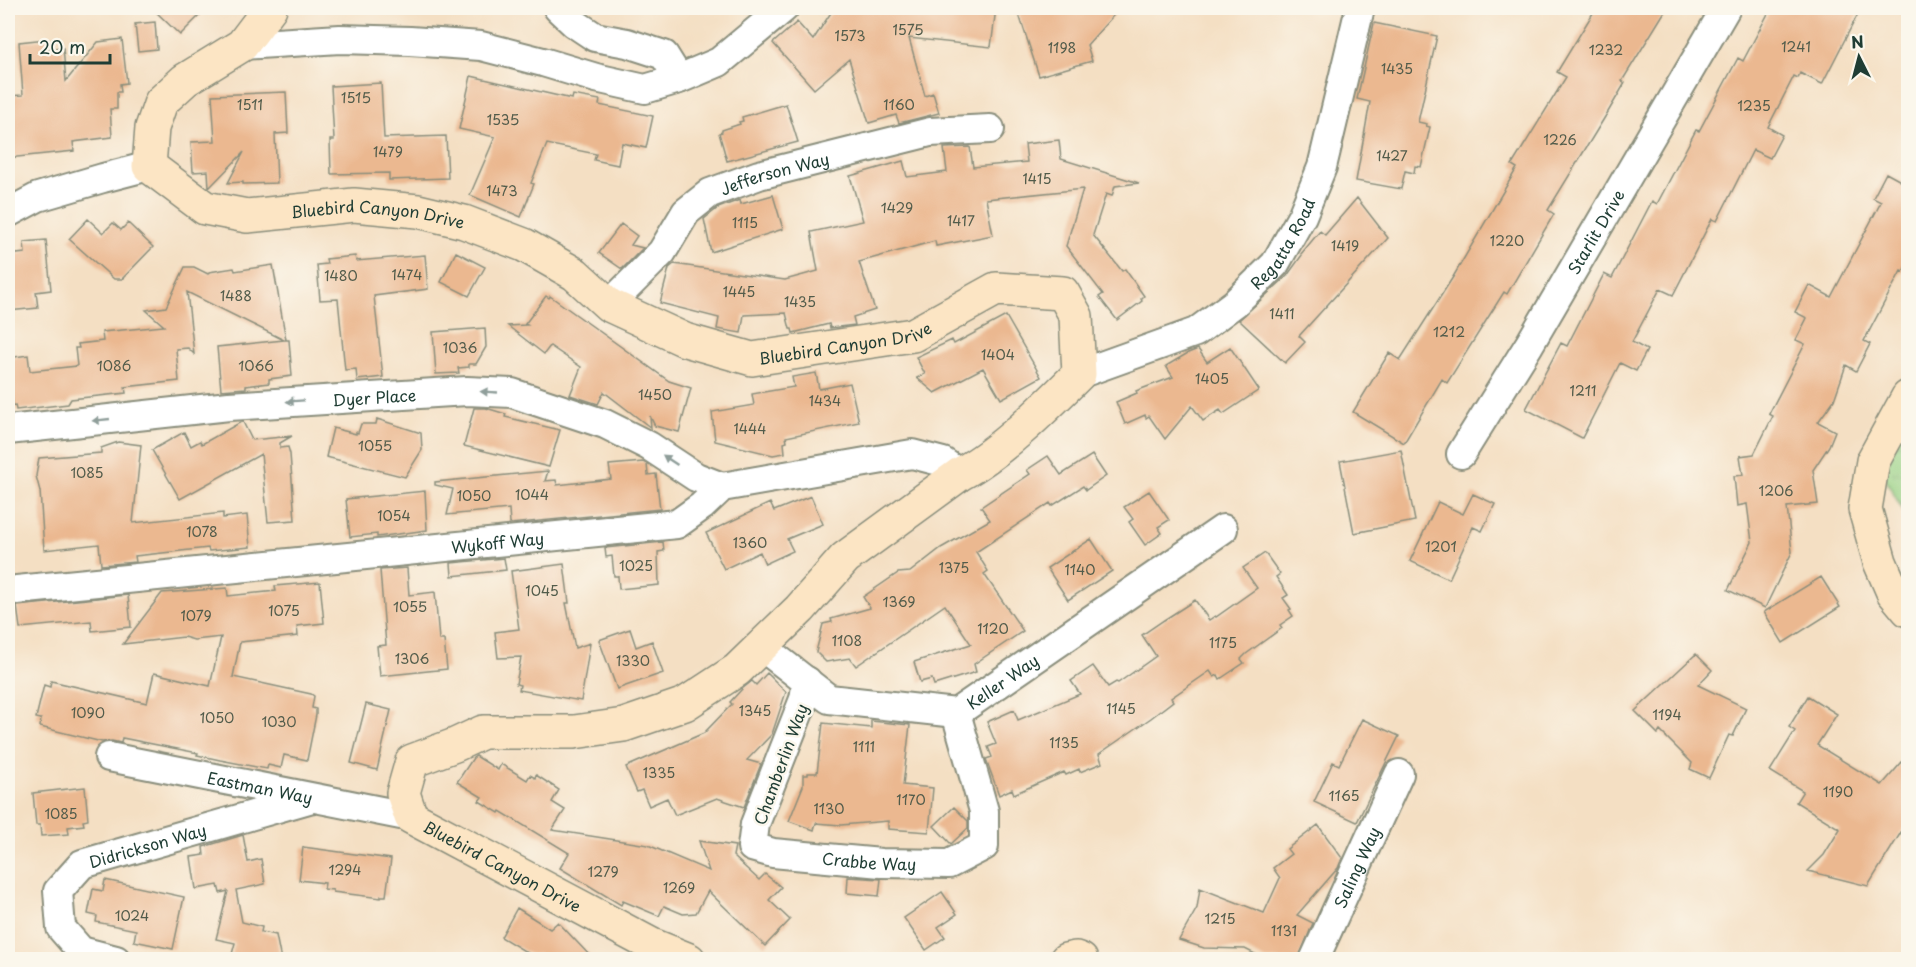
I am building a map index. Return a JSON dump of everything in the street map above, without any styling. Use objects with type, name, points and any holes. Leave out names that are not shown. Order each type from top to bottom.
[{"type":"street","points":[[8,213],[38,197],[149,166],[152,128],[162,102],[185,80],[242,45],[270,8]]},
{"type":"street","points":[[558,8],[574,23],[595,37],[627,43],[664,55],[679,79]]},
{"type":"street","points":[[242,45],[340,39],[410,40],[481,46],[645,89],[679,79],[718,62],[784,8]]},
{"type":"street","name":"Regatta Road","points":[[1079,374],[1196,332],[1235,303],[1275,264],[1302,216],[1322,167],[1360,8]]},
{"type":"street","name":"Starlit Drive","points":[[1461,454],[1529,345],[1726,8]]},
{"type":"street","name":"Jefferson Way","points":[[609,305],[662,252],[686,212],[710,193],[759,175],[930,132],[990,129]]},
{"type":"street","name":"Bluebird Canyon Drive","points":[[149,166],[205,208],[247,216],[354,205],[418,211],[464,222],[524,244],[575,274],[609,305],[685,340],[752,359],[913,334],[996,289],[1063,293],[1076,316],[1079,374],[1050,403],[977,464],[844,558],[800,609],[737,670],[685,704],[624,725],[574,732],[530,734],[483,732],[455,746],[412,761],[403,794],[411,817],[652,945],[689,960]]},
{"type":"street","name":"Dyer Place","points":[[8,430],[240,405],[467,391],[512,393],[605,424],[649,446],[696,477],[722,487]]},
{"type":"street","points":[[1908,397],[1873,461],[1865,509],[1880,562],[1893,592],[1908,610]]},
{"type":"street","points":[[722,487],[912,453],[943,462],[960,474]]},
{"type":"street","name":"Wykoff Way","points":[[17,590],[677,524],[702,506],[722,487]]},
{"type":"street","name":"Keller Way","points":[[761,646],[828,699],[956,713],[1223,529]]},
{"type":"street","name":"Chamberlin Way","points":[[752,847],[756,824],[804,699],[807,681]]},
{"type":"street","name":"Crabbe Way","points":[[752,847],[773,853],[881,863],[950,864],[984,846],[984,811],[956,713]]},
{"type":"street","name":"Eastman Way","points":[[109,757],[411,817]]},
{"type":"street","name":"Saling Way","points":[[1314,960],[1399,774]]},
{"type":"street","name":"Didrickson Way","points":[[116,960],[81,951],[62,928],[58,891],[82,864],[312,798]]},
{"type":"street","points":[[1066,960],[1076,958],[1081,960]]},
{"type":"green space","points":[[1908,410],[1908,519],[1879,468]]},
{"type":"building","points":[[152,8],[207,8],[180,35]]},
{"type":"building","points":[[834,8],[996,8],[991,47],[909,38],[925,96],[933,93],[939,113],[899,123],[896,115],[869,123],[849,59],[814,89],[773,43],[797,22],[813,40]]},
{"type":"building","points":[[1017,8],[1120,8],[1087,45],[1092,61],[1039,76]]},
{"type":"building","points":[[1596,8],[1667,8],[1622,81],[1625,83],[1608,112],[1548,210],[1554,214],[1507,294],[1504,292],[1447,383],[1442,379],[1404,443],[1353,412],[1389,353],[1400,360],[1453,277],[1517,168],[1512,165],[1566,77],[1557,72]]},
{"type":"building","points":[[1771,8],[1861,8],[1822,84],[1800,73],[1798,78],[1794,76],[1768,127],[1782,135],[1770,158],[1753,150],[1717,221],[1712,219],[1673,295],[1660,289],[1632,342],[1647,350],[1636,371],[1620,363],[1582,438],[1526,409],[1561,343],[1567,346],[1604,274],[1612,278],[1652,201],[1657,204],[1696,130],[1699,131],[1738,58],[1743,61]]},
{"type":"building","points":[[155,22],[157,49],[138,51],[135,24]]},
{"type":"building","points":[[1374,23],[1437,36],[1418,122],[1430,127],[1421,167],[1415,166],[1414,173],[1405,171],[1401,189],[1356,181],[1370,102],[1357,99]]},
{"type":"building","points":[[46,39],[47,49],[63,48],[66,81],[98,42],[122,39],[127,83],[120,84],[121,92],[117,92],[117,109],[110,109],[112,137],[73,142],[74,151],[8,158],[8,96],[23,95],[19,42]]},
{"type":"building","points":[[471,76],[572,99],[573,95],[600,100],[599,105],[653,116],[646,148],[622,143],[618,165],[594,160],[596,154],[547,144],[531,183],[534,184],[521,217],[470,195],[495,137],[459,129]]},
{"type":"building","points":[[381,83],[384,138],[446,136],[448,178],[389,180],[389,173],[331,174],[330,140],[334,140],[331,86]]},
{"type":"building","points":[[286,92],[288,133],[275,134],[277,183],[228,183],[244,152],[209,188],[208,171],[193,172],[191,142],[215,141],[212,95]]},
{"type":"building","points":[[786,104],[798,142],[727,161],[719,133],[722,130],[740,124],[739,122],[743,121],[742,117]]},
{"type":"building","points":[[1059,140],[1061,159],[1139,183],[1115,186],[1112,196],[1106,194],[1093,235],[1122,271],[1125,269],[1144,296],[1142,301],[1117,320],[1099,297],[1103,294],[1066,246],[1083,189],[986,199],[993,235],[936,246],[935,241],[859,262],[875,310],[853,317],[855,325],[830,328],[829,324],[793,333],[786,313],[744,315],[741,333],[717,329],[719,318],[660,303],[669,268],[674,264],[785,280],[818,271],[811,232],[863,221],[850,176],[903,161],[907,177],[947,172],[944,148],[970,147],[973,167],[1027,162],[1025,144]]},
{"type":"building","points":[[1886,173],[1908,185],[1908,261],[1864,341],[1870,344],[1856,371],[1846,365],[1834,400],[1818,422],[1835,431],[1829,446],[1813,470],[1818,504],[1787,507],[1792,552],[1765,608],[1728,590],[1752,542],[1747,504],[1737,506],[1734,476],[1743,475],[1740,456],[1754,454],[1773,416],[1769,414],[1805,344],[1796,340],[1807,318],[1795,312],[1809,285],[1831,297],[1881,202],[1873,198]]},
{"type":"building","points":[[773,195],[783,229],[711,252],[704,219],[718,208],[737,201],[740,200],[741,204]]},
{"type":"building","points":[[1357,198],[1388,238],[1299,336],[1305,342],[1285,363],[1239,320],[1287,276],[1320,231],[1325,235]]},
{"type":"building","points":[[88,219],[103,233],[113,223],[121,230],[128,223],[153,247],[122,279],[114,279],[69,239]]},
{"type":"building","points":[[621,224],[637,236],[631,245],[643,248],[622,269],[599,253]]},
{"type":"building","points":[[46,240],[51,290],[36,292],[38,308],[8,311],[8,255],[25,253],[24,242]]},
{"type":"building","points":[[456,252],[485,267],[469,296],[441,282]]},
{"type":"building","points":[[425,255],[428,289],[374,296],[383,377],[357,380],[356,369],[345,370],[338,299],[320,300],[317,265],[327,264],[326,259],[355,256],[356,261]]},
{"type":"building","points":[[273,265],[286,340],[289,340],[292,376],[269,379],[269,383],[246,386],[246,388],[221,390],[217,347],[284,340],[187,292],[194,354],[188,348],[176,349],[179,381],[125,387],[126,393],[71,399],[68,404],[16,410],[15,405],[13,406],[8,358],[28,355],[30,371],[77,366],[75,348],[79,348],[78,344],[103,341],[102,332],[164,326],[146,310],[166,307],[185,267],[194,267],[208,274],[234,268],[235,271]]},
{"type":"building","points":[[546,296],[549,298],[550,296],[669,381],[691,388],[679,432],[655,426],[650,416],[651,428],[604,392],[598,404],[570,395],[581,367],[550,346],[544,354],[508,326],[527,325],[525,324]]},
{"type":"building","points":[[1006,316],[1041,377],[1001,399],[983,368],[935,393],[917,378],[925,374],[916,357],[952,340],[954,344]]},
{"type":"building","points":[[485,328],[486,347],[476,364],[458,368],[459,373],[436,374],[433,332]]},
{"type":"building","points":[[1230,347],[1259,390],[1223,414],[1220,410],[1203,421],[1192,406],[1165,439],[1149,416],[1146,418],[1145,415],[1125,424],[1116,402],[1137,393],[1136,391],[1173,377],[1166,366],[1188,353],[1198,349],[1207,362]]},
{"type":"building","points":[[816,373],[819,389],[850,383],[859,422],[786,437],[785,453],[773,455],[715,441],[712,412],[754,405],[752,394],[794,387],[792,377]]},
{"type":"building","points":[[474,408],[486,408],[506,414],[505,417],[560,430],[549,467],[464,446]]},
{"type":"building","points":[[377,419],[421,433],[422,450],[405,477],[326,457],[333,428],[356,434],[361,424],[376,424]]},
{"type":"building","points":[[241,422],[252,440],[292,436],[280,443],[280,448],[288,447],[290,454],[295,520],[268,522],[261,454],[180,499],[152,450],[184,432],[191,446],[200,441],[202,444]]},
{"type":"building","points":[[118,442],[141,445],[133,523],[223,513],[223,518],[247,515],[250,547],[209,551],[208,548],[135,556],[136,562],[101,565],[99,544],[44,550],[40,491],[36,476],[39,458],[101,453],[101,448]]},
{"type":"building","points":[[1401,450],[1415,521],[1354,533],[1340,461]]},
{"type":"building","points":[[1092,455],[1106,476],[1086,490],[1083,486],[1052,506],[1050,503],[976,552],[988,571],[984,574],[1023,631],[974,664],[976,672],[934,685],[932,679],[920,682],[914,662],[971,644],[945,605],[856,666],[850,658],[826,662],[816,652],[823,624],[832,622],[831,619],[870,608],[863,597],[898,573],[910,572],[941,548],[990,520],[981,507],[1030,474],[1027,470],[1048,456],[1061,475]]},
{"type":"building","points":[[643,462],[647,464],[648,475],[656,474],[660,509],[510,524],[509,509],[447,515],[453,489],[435,485],[435,482],[548,471],[545,481],[556,480],[557,485],[611,479],[609,465]]},
{"type":"building","points":[[425,491],[427,530],[377,537],[377,534],[350,537],[346,499]]},
{"type":"building","points":[[1149,491],[1169,520],[1158,527],[1162,533],[1145,545],[1129,522],[1133,519],[1124,507]]},
{"type":"building","points":[[1473,494],[1495,504],[1482,531],[1473,527],[1449,579],[1410,561],[1438,502],[1463,514]]},
{"type":"building","points":[[811,496],[823,524],[787,539],[793,551],[765,564],[760,552],[724,569],[706,533],[770,503],[774,511]]},
{"type":"building","points":[[1091,539],[1112,571],[1068,600],[1047,568]]},
{"type":"building","points":[[663,542],[664,551],[658,552],[659,585],[619,589],[618,576],[614,576],[612,556],[606,557],[605,548]]},
{"type":"building","points":[[1265,553],[1280,574],[1276,577],[1288,595],[1283,598],[1293,616],[1280,625],[1282,628],[1246,654],[1241,659],[1244,663],[1220,679],[1218,675],[1214,677],[1210,671],[1171,698],[1173,701],[1099,754],[1102,763],[1080,772],[1079,769],[1066,775],[1064,772],[1014,794],[1012,789],[999,795],[986,759],[992,757],[988,747],[996,744],[987,722],[1014,710],[1018,720],[1080,694],[1071,681],[1093,666],[1108,687],[1118,683],[1156,656],[1142,635],[1195,600],[1209,620],[1257,588],[1243,568]]},
{"type":"building","points":[[504,558],[506,570],[452,576],[451,563]]},
{"type":"building","points":[[564,564],[569,603],[566,603],[575,648],[590,643],[581,701],[519,690],[520,685],[516,684],[521,657],[498,658],[495,632],[519,629],[511,571]]},
{"type":"building","points":[[407,568],[409,595],[435,592],[439,640],[444,640],[447,669],[380,676],[377,646],[386,645],[380,570]]},
{"type":"building","points":[[1821,577],[1840,607],[1783,643],[1764,612]]},
{"type":"building","points":[[320,582],[324,623],[297,626],[298,636],[240,642],[233,677],[314,696],[312,708],[316,709],[316,715],[307,760],[284,755],[281,768],[268,765],[267,769],[122,738],[121,743],[102,742],[40,727],[41,719],[36,718],[44,685],[50,687],[51,681],[147,703],[154,673],[210,686],[221,637],[194,640],[184,637],[123,644],[162,593],[227,588],[228,596],[276,591],[275,586]]},
{"type":"building","points":[[128,595],[131,627],[92,631],[91,621],[20,628],[17,606]]},
{"type":"building","points":[[630,629],[636,647],[652,641],[663,673],[617,689],[599,640]]},
{"type":"building","points":[[1696,654],[1712,670],[1698,685],[1746,708],[1733,736],[1729,735],[1709,778],[1690,769],[1692,763],[1660,731],[1658,734],[1635,711]]},
{"type":"building","points":[[767,673],[786,692],[772,734],[747,760],[761,764],[744,807],[717,798],[675,815],[667,798],[649,806],[642,790],[637,792],[626,767],[704,733],[732,704],[730,702],[742,689],[752,681],[756,685]]},
{"type":"building","points":[[1808,696],[1837,714],[1817,745],[1882,785],[1908,755],[1908,821],[1868,886],[1808,871],[1824,855],[1840,829],[1796,802],[1803,791],[1770,771],[1795,731],[1789,727]]},
{"type":"building","points":[[366,704],[391,710],[377,770],[351,763]]},
{"type":"building","points":[[1362,719],[1399,736],[1357,822],[1314,802],[1333,762],[1339,765]]},
{"type":"building","points":[[871,721],[910,725],[903,785],[933,788],[929,832],[888,829],[888,821],[841,825],[816,823],[814,830],[789,821],[803,786],[803,775],[817,773],[823,723],[871,728]]},
{"type":"building","points":[[476,756],[498,770],[501,764],[527,780],[530,775],[535,778],[536,775],[559,790],[552,802],[565,810],[552,830],[648,845],[709,871],[699,841],[735,846],[733,856],[759,880],[765,874],[781,887],[769,900],[790,920],[765,946],[708,891],[696,913],[683,914],[664,906],[659,916],[623,901],[621,905],[560,868],[569,853],[500,811],[499,813],[479,801],[482,797],[457,782]]},
{"type":"building","points":[[85,787],[88,820],[83,821],[84,825],[68,827],[69,834],[41,836],[40,825],[36,825],[33,793]]},
{"type":"building","points":[[954,807],[968,821],[968,828],[951,844],[934,826]]},
{"type":"building","points":[[1318,825],[1342,858],[1338,868],[1297,915],[1313,923],[1298,960],[1267,960],[1245,949],[1204,948],[1179,940],[1197,908],[1200,888],[1264,913],[1280,878],[1273,868],[1291,854],[1287,849]]},
{"type":"building","points":[[243,835],[248,862],[261,859],[265,884],[236,890],[242,922],[262,927],[261,932],[276,935],[281,960],[252,960],[232,954],[235,943],[216,939],[228,891],[220,893],[218,885],[196,889],[191,857],[204,855],[203,847]]},
{"type":"building","points":[[303,847],[391,859],[386,896],[381,896],[381,898],[333,892],[333,890],[324,889],[325,883],[299,880]]},
{"type":"building","points":[[848,877],[881,879],[879,896],[847,893]]},
{"type":"building","points":[[105,880],[184,897],[173,949],[134,941],[136,930],[96,922],[97,916],[88,914],[93,889],[103,891]]},
{"type":"building","points":[[942,892],[957,914],[938,927],[945,937],[926,950],[904,918]]},
{"type":"building","points":[[517,908],[550,929],[558,922],[594,960],[544,960],[539,954],[531,955],[501,937]]}]
